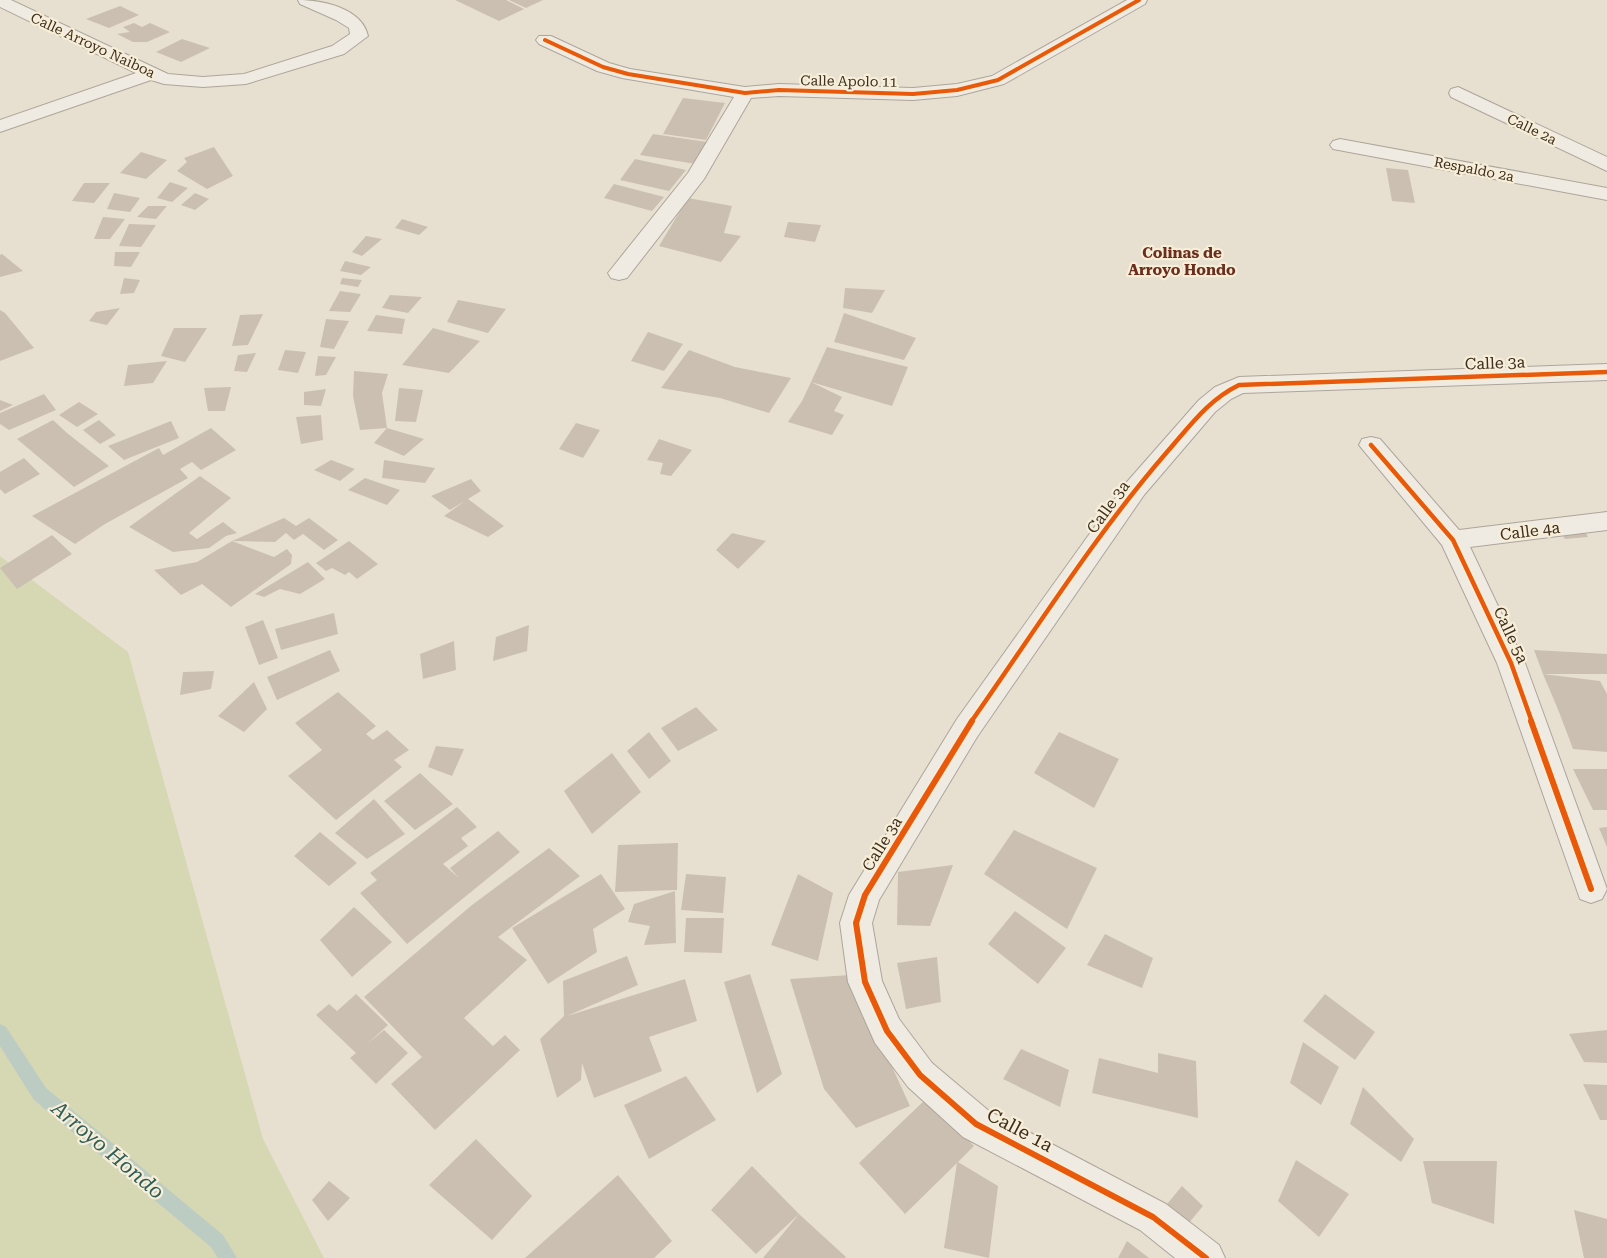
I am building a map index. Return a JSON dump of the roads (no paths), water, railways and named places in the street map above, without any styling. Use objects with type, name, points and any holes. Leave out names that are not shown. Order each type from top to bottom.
[{"type":"street","name":"Calle Arroyo Naiboa","points":[[0,1],[164,79],[203,82],[246,78],[338,50],[359,36],[358,26],[342,16],[306,0]]},
{"type":"street","name":"Calle Apolo 11","points":[[545,40],[604,67],[628,74],[745,93],[780,90],[913,94],[957,90],[998,80],[1139,0]]},
{"type":"street","points":[[0,126],[152,73]]},
{"type":"street","points":[[619,273],[697,175],[745,93]]},
{"type":"street","name":"Calle 2a","points":[[1458,93],[1607,166]]},
{"type":"street","name":"Respaldo 2a","points":[[1340,145],[1607,194]]},
{"type":"street","name":"Calle 3a","points":[[865,982],[856,923],[865,895],[968,728],[1135,489],[1207,406],[1239,385],[1607,372]]},
{"type":"street","name":"Calle 5a","points":[[1371,445],[1453,540],[1511,663],[1591,889]]},
{"type":"street","name":"Calle 4a","points":[[1453,540],[1607,521]]},
{"type":"street","name":"Calle 1a","points":[[865,982],[887,1031],[920,1075],[976,1124],[1153,1217],[1206,1258]]},
{"type":"waterway","name":"Arroyo Hondo","points":[[0,1032],[40,1094],[217,1241],[228,1258]]},
{"type":"district","name":"Colinas de Arroyo Hondo","points":[[1182,262]]}]
